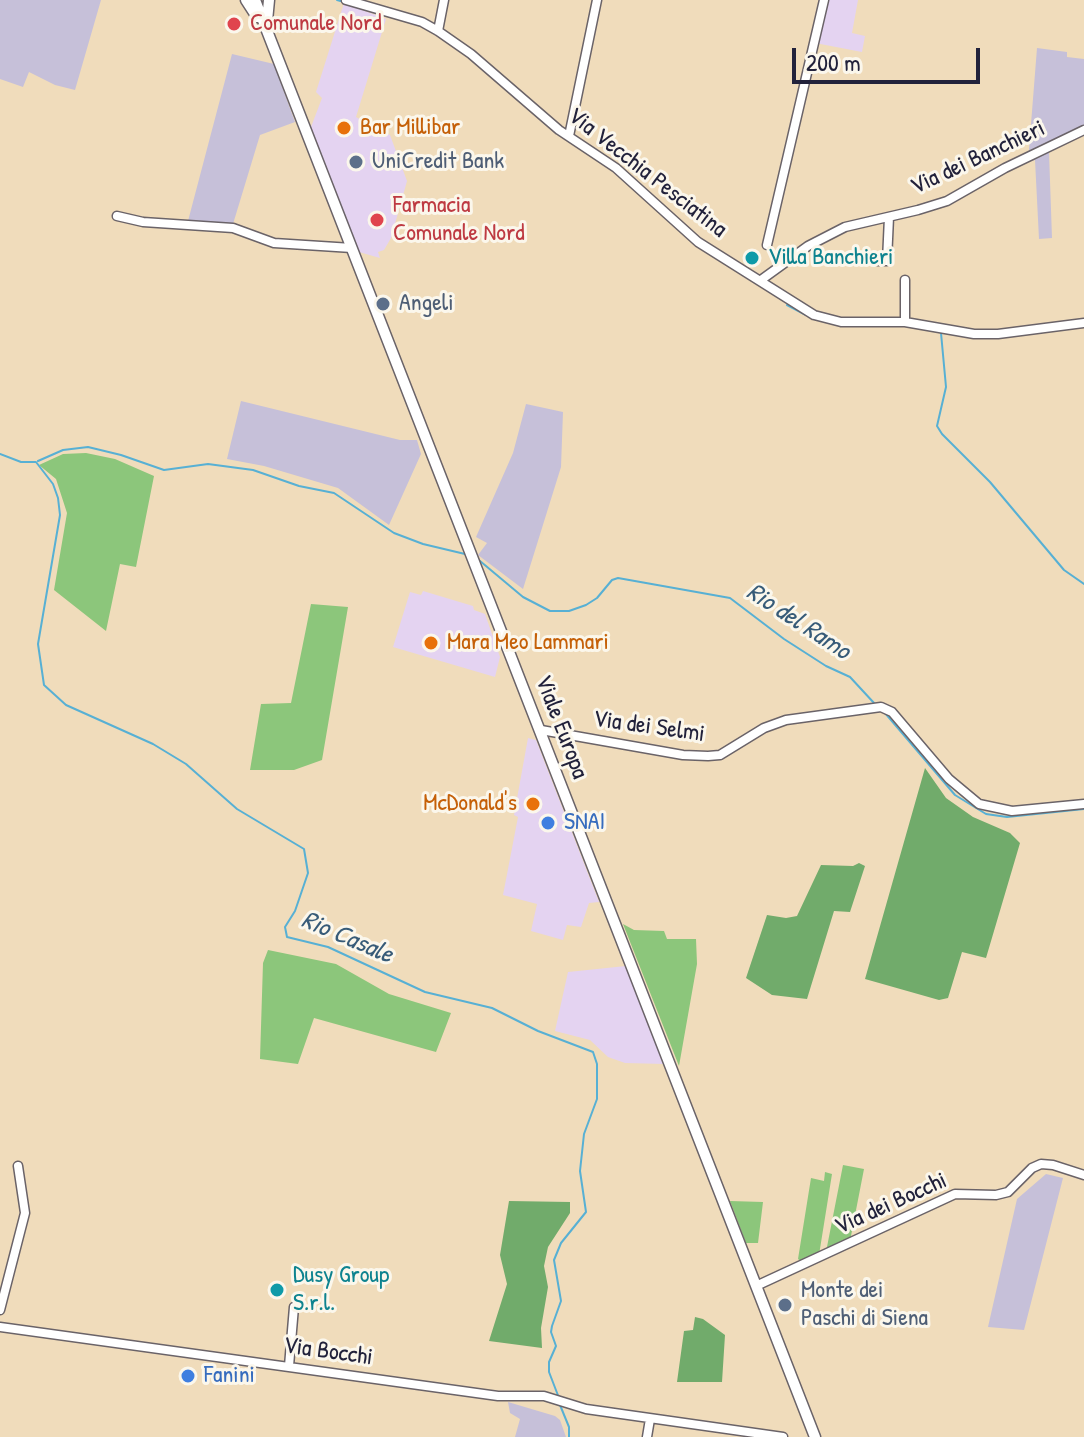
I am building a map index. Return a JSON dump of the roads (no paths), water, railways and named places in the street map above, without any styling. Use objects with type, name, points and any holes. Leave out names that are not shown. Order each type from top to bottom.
[{"type":"main road","name":"Viale Europa","points":[[246,0],[268,31]]},
{"type":"main road","name":"Viale Europa","points":[[255,0],[815,1437]]},
{"type":"main road","name":"Viale Europa","points":[[268,31],[269,0]]},
{"type":"street","name":"Via Vecchia Pesciatina","points":[[346,0],[422,22],[438,31],[471,54],[569,136],[616,168],[698,242],[803,310],[827,319],[855,323],[905,322],[974,334],[1084,323]]},
{"type":"street","points":[[438,31],[444,0]]},
{"type":"street","points":[[569,136],[597,0]]},
{"type":"street","points":[[767,245],[824,0]]},
{"type":"street","name":"Via dei Banchieri","points":[[761,280],[808,246],[845,227],[947,201],[1005,168],[1084,130]]},
{"type":"street","points":[[117,216],[143,222],[233,228],[274,243],[352,248]]},
{"type":"street","points":[[878,261],[887,261],[889,217]]},
{"type":"street","points":[[905,280],[905,322]]},
{"type":"street","name":"Via dei Selmi","points":[[541,730],[683,755],[708,756],[720,755],[764,728],[786,720],[881,707],[892,712],[949,779],[979,804],[1012,811],[1084,804]]},
{"type":"street","name":"Via dei Bocchi","points":[[756,1286],[955,1194],[996,1195],[1008,1192],[1032,1168],[1041,1164],[1084,1175]]},
{"type":"street","points":[[0,1310],[25,1213],[18,1166]]},
{"type":"street","points":[[289,1366],[294,1307]]},
{"type":"street","name":"Via Bocchi","points":[[0,1327],[498,1396],[532,1395],[718,1432],[783,1437]]},
{"type":"street","points":[[647,1437],[650,1419]]},
{"type":"waterway","points":[[337,0],[344,2]]},
{"type":"waterway","points":[[506,89],[546,124]]},
{"type":"waterway","points":[[787,305],[806,315]]},
{"type":"waterway","points":[[941,333],[946,387],[937,426],[990,482],[1064,570],[1084,584]]},
{"type":"waterway","name":"Rio del Ramo","points":[[38,461],[63,450],[88,447],[164,470],[208,464],[253,470],[299,486],[334,493],[394,533],[465,554]]},
{"type":"waterway","name":"Rio Casale","points":[[0,454],[21,462],[36,462],[53,484],[58,498],[60,515],[38,644],[44,685],[66,705],[153,744],[186,764],[237,809],[304,849],[308,873],[295,911],[285,927],[287,937],[328,947],[425,992],[492,1008],[538,1031],[593,1052],[597,1064],[597,1099],[584,1134],[580,1171],[586,1212],[561,1243],[554,1260],[561,1301],[552,1326],[556,1346],[549,1362],[549,1372],[559,1398]]},
{"type":"waterway","name":"Rio del Ramo","points":[[480,561],[523,597],[550,611],[569,611],[586,605],[618,578],[730,598],[784,639],[826,666],[850,677],[874,703]]},
{"type":"waterway","name":"Rio del Ramo","points":[[885,713],[955,795],[986,814],[1007,817],[1084,809]]},
{"type":"waterway","name":"Rio Casale","points":[[560,1405],[569,1427],[569,1437]]},
{"type":"place","name":"Comunale Nord","points":[[234,24]]},
{"type":"place","name":"Bar Millibar","points":[[344,128]]},
{"type":"place","name":"UniCredit Bank","points":[[356,162]]},
{"type":"place","name":"Farmacia Comunale Nord","points":[[377,220]]},
{"type":"place","name":"Villa Banchieri","points":[[752,258]]},
{"type":"place","name":"Angeli","points":[[383,304]]},
{"type":"place","name":"Mara Meo Lammari","points":[[431,643]]},
{"type":"place","name":"McDonald's","points":[[533,804]]},
{"type":"place","name":"SNAI","points":[[548,823]]},
{"type":"place","name":"Dusy Group S.r.l.","points":[[277,1290]]},
{"type":"place","name":"Monte dei Paschi di Siena","points":[[785,1305]]},
{"type":"place","name":"Fanini","points":[[188,1376]]}]
